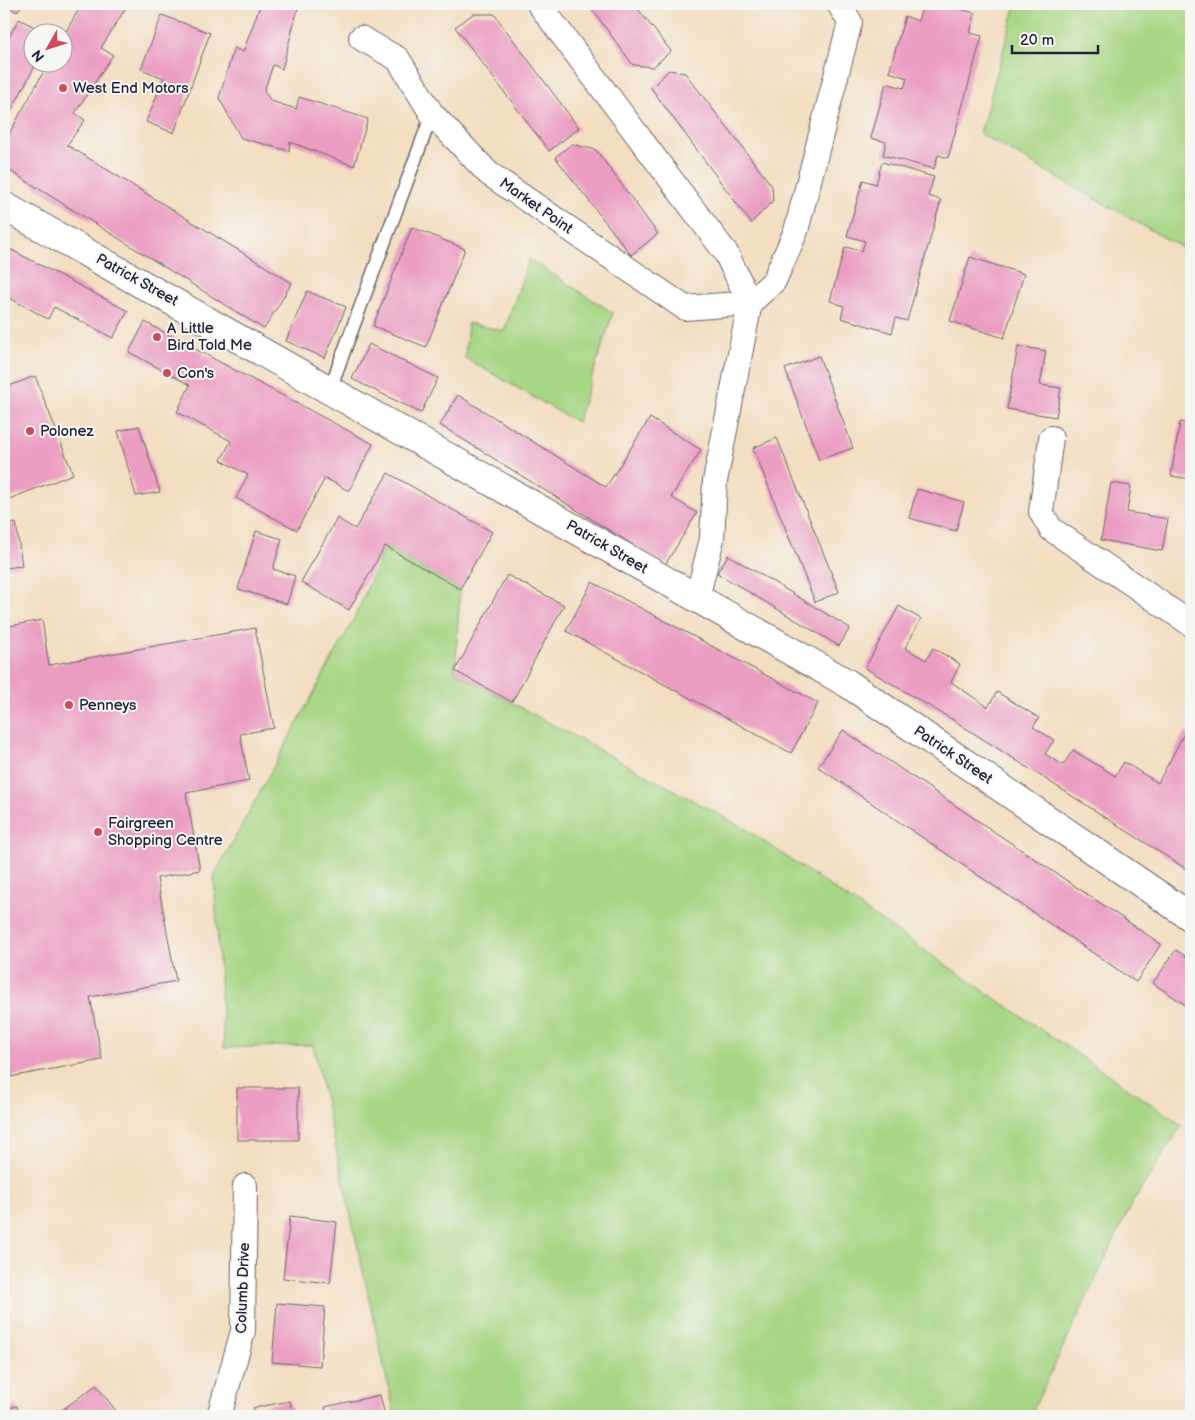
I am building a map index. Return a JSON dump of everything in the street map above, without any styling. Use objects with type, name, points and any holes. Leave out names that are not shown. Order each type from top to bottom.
[{"type":"main road","name":"Patrick Street","points":[[4,206],[847,683],[1191,917]]},
{"type":"street","points":[[539,4],[726,254],[750,303]]},
{"type":"street","points":[[697,598],[712,539],[715,481],[750,303],[774,281],[796,231],[850,22],[839,4]]},
{"type":"street","name":"Market Point","points":[[361,38],[398,59],[432,114],[488,173],[685,308],[750,303]]},
{"type":"street","points":[[1051,438],[1041,512],[1051,529],[1191,624]]},
{"type":"street","name":"Columb Drive","points":[[219,1416],[243,1331],[245,1186]]},
{"type":"lane","points":[[330,389],[432,114]]},
{"type":"green space","points":[[1016,4],[1191,4],[1191,244],[1188,251],[980,134]]},
{"type":"green space","points":[[529,259],[613,313],[577,422],[465,358],[468,323],[504,331]]},
{"type":"green space","points":[[385,546],[460,589],[455,672],[744,828],[1182,1125],[1132,1203],[1030,1416],[395,1416],[313,1045],[224,1048],[214,876],[354,619]]},
{"type":"building","points":[[4,4],[22,4],[17,12]]},
{"type":"building","points":[[82,4],[128,4],[101,48],[113,55],[75,113],[85,120],[67,145],[292,283],[264,329],[4,167],[4,143],[43,72],[72,72],[71,22]]},
{"type":"building","points":[[256,4],[299,4],[282,69],[273,65],[264,91],[271,101],[296,109],[299,97],[368,119],[354,166],[290,142],[289,151],[241,138],[219,98],[234,48],[243,52],[260,6]]},
{"type":"building","points":[[588,4],[634,4],[671,51],[653,67],[633,65]]},
{"type":"building","points":[[923,4],[941,4],[975,13],[970,33],[982,36],[948,158],[938,155],[934,169],[883,155],[886,142],[871,138],[886,83],[904,88],[907,78],[889,72],[905,16],[918,21]]},
{"type":"building","points":[[473,14],[494,14],[579,128],[549,151],[455,27]]},
{"type":"building","points":[[162,15],[210,33],[174,133],[146,122],[164,78],[141,69]]},
{"type":"building","points":[[19,19],[25,22],[22,22],[22,72],[32,72],[4,124],[4,46]]},
{"type":"building","points":[[669,70],[685,73],[772,186],[773,201],[751,223],[651,88]]},
{"type":"building","points":[[572,144],[596,150],[658,234],[631,255],[555,157]]},
{"type":"building","points":[[882,162],[934,177],[928,196],[941,200],[907,321],[896,318],[892,333],[841,318],[844,306],[830,301],[845,247],[862,251],[865,241],[847,236],[863,180],[876,184]]},
{"type":"building","points":[[412,227],[465,249],[426,347],[373,326]]},
{"type":"building","points":[[4,246],[128,311],[113,338],[54,307],[48,319],[4,295]]},
{"type":"building","points":[[970,257],[1024,274],[1004,338],[950,321]]},
{"type":"building","points":[[307,291],[346,307],[325,358],[286,341]]},
{"type":"building","points":[[145,322],[373,444],[349,491],[325,478],[297,530],[236,498],[248,475],[221,460],[231,441],[177,412],[190,385],[129,352]]},
{"type":"building","points":[[369,344],[438,378],[421,413],[352,379]]},
{"type":"building","points":[[1018,346],[1046,351],[1040,385],[1061,388],[1056,417],[1007,409]]},
{"type":"building","points":[[819,356],[853,448],[819,460],[785,369]]},
{"type":"building","name":"Polonez","points":[[35,376],[73,474],[4,501],[4,388]]},
{"type":"building","points":[[458,395],[606,487],[650,418],[701,450],[671,497],[697,513],[665,565],[440,425]]},
{"type":"building","points":[[1180,422],[1191,424],[1191,479],[1171,476]]},
{"type":"building","points":[[139,426],[160,492],[136,496],[118,431]]},
{"type":"building","points":[[777,438],[839,592],[815,602],[753,448]]},
{"type":"building","points":[[388,473],[492,532],[460,589],[385,546],[349,610],[301,582],[337,518],[355,529]]},
{"type":"building","points":[[1111,483],[1131,486],[1127,512],[1168,519],[1162,551],[1101,540]]},
{"type":"building","points":[[917,489],[964,502],[956,531],[909,518]]},
{"type":"building","points":[[16,523],[22,566],[4,568],[4,525]]},
{"type":"building","points":[[256,531],[282,539],[273,569],[295,576],[287,604],[238,589]]},
{"type":"building","points":[[728,555],[850,628],[839,646],[717,573]]},
{"type":"building","points":[[507,575],[564,605],[512,702],[455,671]]},
{"type":"building","points":[[592,582],[818,703],[791,753],[566,631]]},
{"type":"building","points":[[899,606],[921,619],[905,648],[926,660],[933,648],[960,664],[951,682],[988,707],[997,692],[1039,718],[1033,727],[1054,740],[1045,754],[1063,765],[1073,750],[1115,776],[1124,762],[1158,783],[1185,732],[1191,735],[1191,872],[953,720],[865,668]]},
{"type":"building","name":"Fairgreen Shopping Centre","points":[[42,620],[49,665],[255,628],[274,728],[240,734],[249,781],[186,793],[200,870],[157,878],[176,981],[90,997],[102,1060],[4,1078],[4,627]]},
{"type":"building","points":[[843,730],[1161,944],[1136,982],[818,767]]},
{"type":"building","points":[[1176,950],[1191,960],[1191,1009],[1153,983]]},
{"type":"building","points":[[237,1088],[298,1088],[298,1140],[237,1140]]},
{"type":"building","points":[[290,1216],[337,1222],[330,1283],[283,1278]]},
{"type":"building","points":[[277,1303],[325,1307],[320,1366],[272,1362]]},
{"type":"building","points":[[96,1385],[120,1416],[54,1416]]},
{"type":"building","points":[[380,1395],[385,1416],[327,1416],[325,1407]]},
{"type":"building","points":[[290,1401],[293,1416],[255,1416],[253,1408]]},
{"type":"building","points":[[17,1406],[20,1416],[4,1416],[4,1409]]},
{"type":"place","name":"West End Motors","points":[[63,88]]},
{"type":"place","name":"A Little Bird Told Me","points":[[157,337]]},
{"type":"place","name":"Con's","points":[[167,373]]},
{"type":"place","name":"Polonez","points":[[30,431]]},
{"type":"place","name":"Penneys","points":[[69,705]]},
{"type":"place","name":"Fairgreen Shopping Centre","points":[[98,832]]}]
